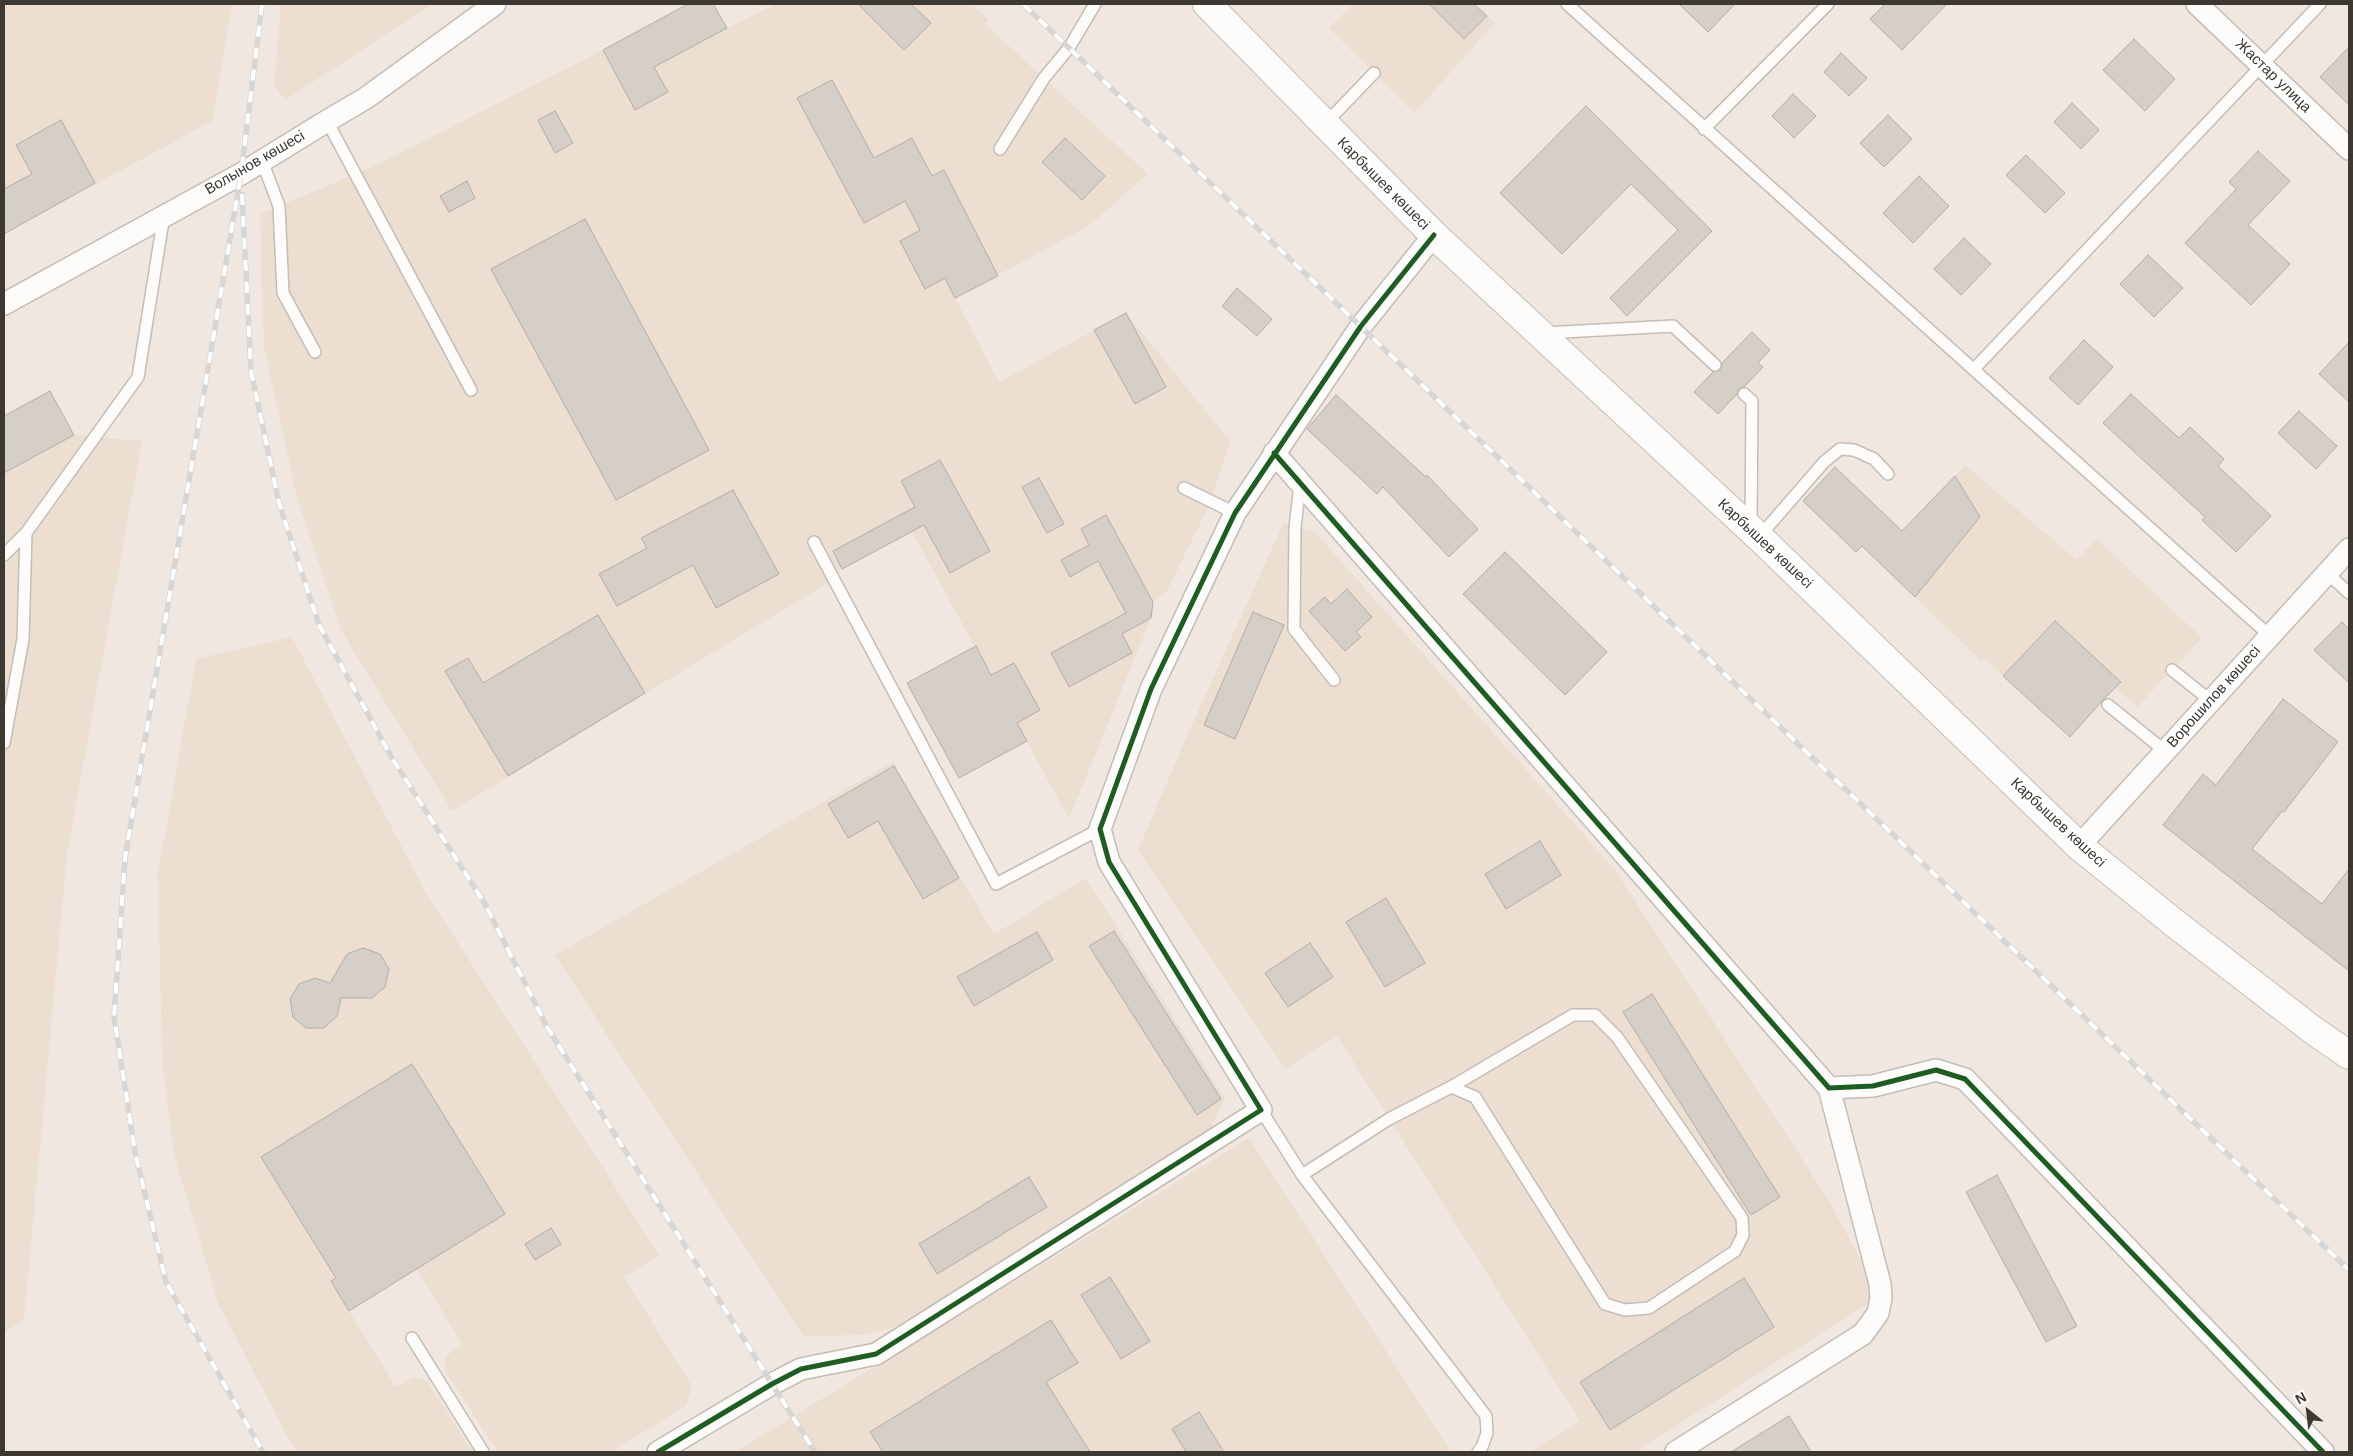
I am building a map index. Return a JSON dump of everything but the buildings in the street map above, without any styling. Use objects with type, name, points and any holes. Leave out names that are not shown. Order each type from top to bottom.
[{"type":"main road","name":"Карбышев көшесі","points":[[1206,4],[1434,235],[1755,533],[2080,846],[2173,922],[2314,1031],[2349,1055]]},
{"type":"street","name":"Волынов көшесі","points":[[4,304],[262,161],[366,98],[495,4]]},
{"type":"street","name":"Жастар улица","points":[[2197,4],[2349,149]]},
{"type":"street","points":[[658,1452],[800,1369],[876,1354],[1261,1110],[1109,862],[1100,830],[1151,688],[1235,513],[1361,326],[1434,235]]},
{"type":"street","points":[[1274,453],[1829,1088],[1880,1284],[1881,1298],[1878,1313],[1863,1334],[1676,1452]]},
{"type":"street","name":"Ворошилов көшесі","points":[[2080,846],[2349,549]]},
{"type":"street","points":[[1829,1088],[1873,1086],[1936,1070],[1965,1080],[2323,1452]]},
{"type":"lane","points":[[1000,149],[1044,78],[1069,48],[1095,4]]},
{"type":"lane","points":[[1567,4],[2270,636]]},
{"type":"lane","points":[[1704,129],[1828,4]]},
{"type":"lane","points":[[1974,369],[2320,4]]},
{"type":"lane","points":[[1324,125],[1374,73]]},
{"type":"lane","points":[[327,121],[471,390]]},
{"type":"lane","points":[[262,161],[279,206],[283,293],[315,352]]},
{"type":"lane","points":[[4,555],[26,533],[138,377],[164,216]]},
{"type":"lane","points":[[1540,334],[1672,326],[1715,366]]},
{"type":"lane","points":[[1744,394],[1752,401],[1755,533]]},
{"type":"lane","points":[[1755,533],[1824,462],[1840,449],[1854,450],[1874,459],[1888,474]]},
{"type":"lane","points":[[1300,484],[1295,527],[1294,629],[1334,680]]},
{"type":"lane","points":[[1184,488],[1235,513]]},
{"type":"lane","points":[[4,743],[23,640],[26,533]]},
{"type":"lane","points":[[814,542],[996,884],[1100,830]]},
{"type":"lane","points":[[2327,573],[2349,593]]},
{"type":"lane","points":[[2172,670],[2211,702]]},
{"type":"lane","points":[[2108,705],[2165,751]]},
{"type":"lane","points":[[1302,1175],[1389,1119],[1451,1087],[1573,1015],[1595,1015],[1617,1037],[1742,1218],[1743,1235],[1735,1251],[1648,1308],[1625,1310],[1604,1304],[1475,1097],[1451,1087]]},
{"type":"lane","points":[[1261,1110],[1302,1175],[1486,1416],[1487,1433],[1478,1452]]},
{"type":"lane","points":[[412,1338],[482,1452]]},
{"type":"shaded area","points":[[4,4],[232,4],[212,121],[4,234]]},
{"type":"shaded area","points":[[281,4],[433,4],[285,100],[274,85]]},
{"type":"shaded area","points":[[688,4],[713,4],[727,28],[776,4],[972,4],[989,20],[984,23],[1148,174],[1087,227],[955,298],[999,382],[1126,313],[1230,441],[1211,501],[1167,591],[1153,602],[1151,618],[1069,819],[912,532],[842,569],[826,584],[452,811],[342,632],[297,498],[264,346],[260,214],[370,168],[603,50]]},
{"type":"shaded area","points":[[1353,4],[1474,4],[1495,23],[1414,113],[1329,28]]},
{"type":"shaded area","points":[[74,435],[142,441],[67,854],[24,1320],[4,1332],[4,473]]},
{"type":"shaded area","points":[[1965,465],[2077,560],[2097,539],[2202,638],[2137,707],[2116,688],[2121,682],[2055,621],[2003,676],[1985,658],[1981,661],[1876,559]]},
{"type":"shaded area","points":[[1283,524],[1314,531],[1615,870],[1828,1199],[1880,1296],[1635,1452],[1530,1452],[1580,1421],[1337,1036],[1285,1069],[1138,850],[1190,729]]},
{"type":"shaded area","points":[[292,637],[426,893],[659,1255],[624,1277],[692,1386],[686,1406],[611,1452],[498,1452],[445,1371],[446,1356],[462,1345],[417,1269],[349,1311],[396,1387],[414,1377],[427,1381],[473,1452],[298,1452],[286,1434],[218,1303],[174,1154],[162,1058],[158,874],[196,659]]},
{"type":"shaded area","points":[[893,762],[994,934],[1086,878],[1225,1099],[1207,1136],[897,1326],[866,1335],[803,1336],[555,955]]},
{"type":"shaded area","points":[[1249,1138],[1451,1452],[735,1452]]},
{"type":"railway","points":[[262,4],[241,174],[125,858],[114,1017],[135,1152],[166,1282],[263,1452]]},
{"type":"railway","points":[[1023,4],[2349,1270]]},
{"type":"railway","points":[[242,194],[251,371],[279,503],[319,625],[392,758],[485,904],[547,1027],[815,1452]]},
{"type":"cycle path","points":[[658,1452],[772,1384],[801,1369],[876,1354],[1261,1110],[1109,862],[1100,829],[1151,689],[1235,513],[1361,326],[1434,235]]},
{"type":"cycle path","points":[[1274,453],[1829,1088],[1873,1086],[1936,1070],[1965,1079],[2323,1452]]}]
